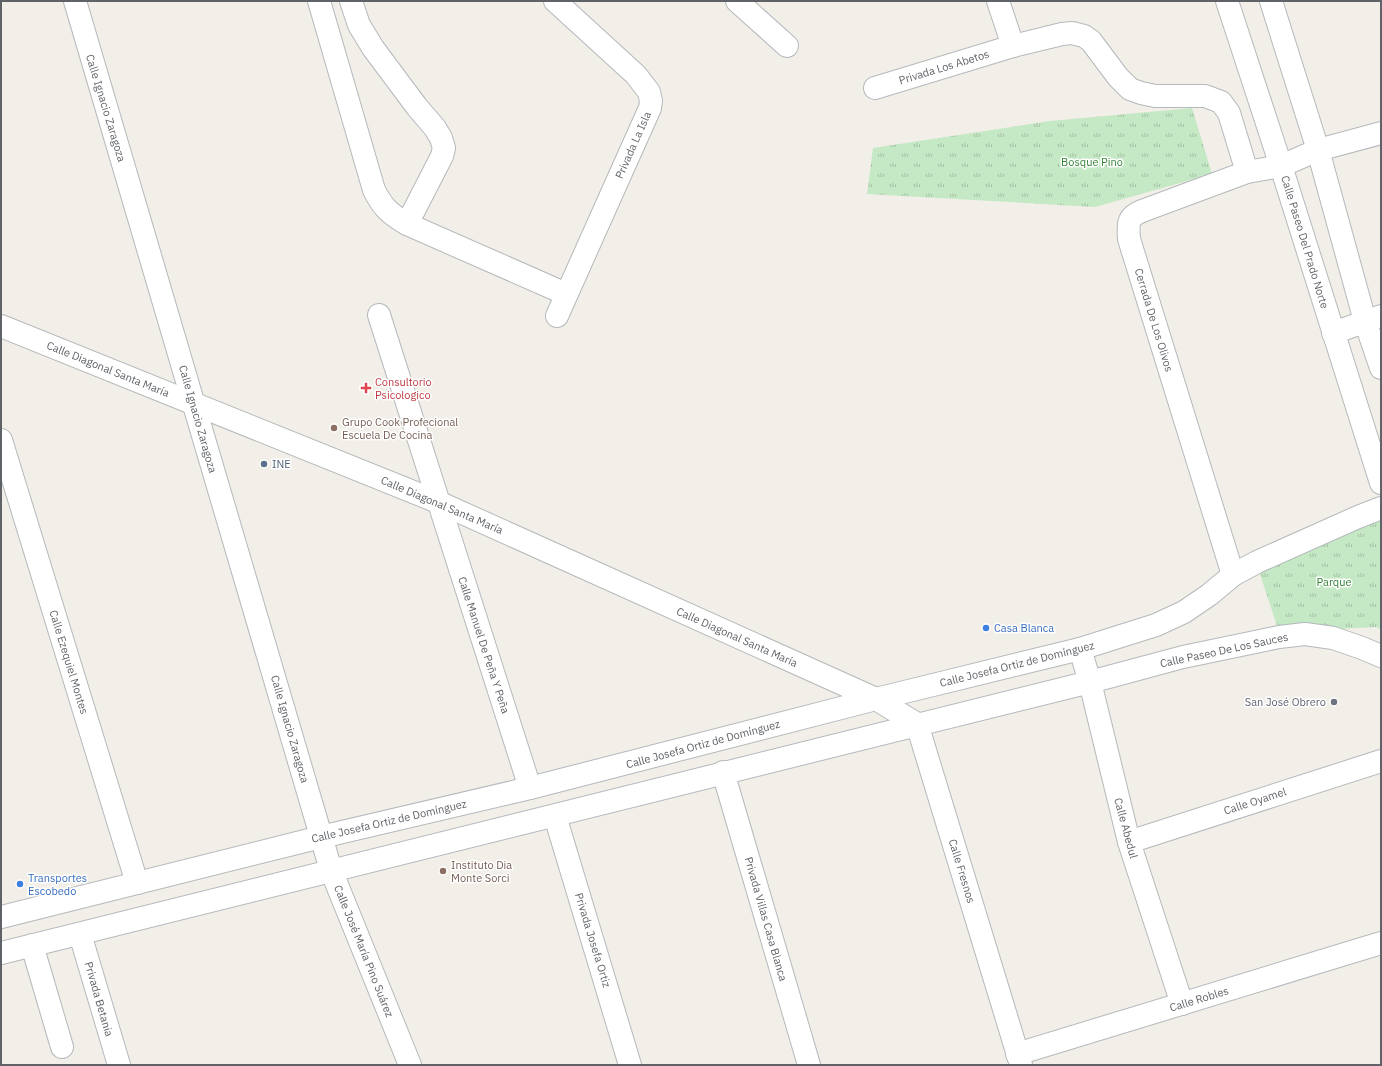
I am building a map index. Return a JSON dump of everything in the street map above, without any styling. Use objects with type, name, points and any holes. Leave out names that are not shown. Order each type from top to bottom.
[{"type":"street","name":"Calle Ignacio Zaragoza","points":[[74,1],[321,836]]},
{"type":"street","name":"Privada La Isla","points":[[555,1],[636,75],[648,92],[651,101],[650,108],[557,316]]},
{"type":"street","points":[[737,1],[787,46]]},
{"type":"street","points":[[998,1],[1013,46]]},
{"type":"street","name":"Calle Paseo Del Prado Norte","points":[[1227,1],[1281,166],[1381,483]]},
{"type":"street","points":[[1271,1],[1373,319],[1381,368]]},
{"type":"street","points":[[407,224],[442,156],[444,148],[441,138],[435,128],[417,107],[373,48],[359,25],[352,5],[321,11],[374,190],[380,202],[386,209],[392,215],[407,224],[566,294]]},
{"type":"street","name":"Privada Los Abetos","points":[[875,88],[1013,46],[1062,34],[1084,36],[1091,41],[1118,77],[1130,89],[1155,96],[1205,96],[1221,102],[1229,113],[1247,172]]},
{"type":"street","name":"Cerrada De Los Olivos","points":[[1233,575],[1130,239],[1128,227],[1130,219],[1134,214],[1247,172],[1281,166],[1318,150],[1381,133]]},
{"type":"street","name":"Calle Manuel De Peña Y Peña","points":[[379,315],[530,788]]},
{"type":"street","points":[[1333,332],[1373,319]]},
{"type":"street","name":"Calle Diagonal Santa María","points":[[1,326],[438,502],[876,699]]},
{"type":"street","name":"Calle Ezequiel Montes","points":[[1,440],[137,883]]},
{"type":"street","name":"Calle Josefa Ortiz de Domínguez","points":[[1,917],[321,836],[530,788],[876,699],[1080,649],[1156,625],[1184,612],[1209,595],[1233,575],[1264,559],[1381,508]]},
{"type":"street","name":"Calle Paseo De Los Sauces","points":[[1090,682],[1183,657],[1279,637],[1305,634],[1333,638],[1381,656]]},
{"type":"street","name":"Calle Abedul","points":[[1080,649],[1090,682],[1129,842],[1182,1004]]},
{"type":"street","points":[[1,953],[331,870],[555,816],[723,772],[1090,682]]},
{"type":"street","points":[[876,699],[917,724]]},
{"type":"street","name":"Calle Fresnos","points":[[917,724],[1019,1060]]},
{"type":"street","name":"Calle Oyamel","points":[[1129,842],[1381,761]]},
{"type":"street","name":"Privada Villas Casa Blanca","points":[[723,772],[809,1065]]},
{"type":"street","name":"Privada Josefa Ortiz","points":[[555,816],[630,1065]]},
{"type":"street","name":"Calle José María Pino Suárez","points":[[321,836],[331,870],[410,1065]]},
{"type":"street","name":"Privada Betania","points":[[80,934],[119,1065]]},
{"type":"street","name":"Calle Robles","points":[[1019,1060],[1182,1004],[1381,943]]},
{"type":"street","points":[[32,945],[62,1047]]},
{"type":"green space","name":"Bosque Pino","points":[[1192,108],[1212,174],[1095,207],[867,194],[873,148],[1050,121]]},
{"type":"green space","name":"Parque","points":[[1381,510],[1381,630],[1377,627],[1279,632],[1257,565]]},
{"type":"place","name":"Consultorio Psicologico","points":[[366,388]]},
{"type":"place","name":"Grupo Cook Profecional Escuela De Cocina","points":[[334,428]]},
{"type":"place","name":"INE","points":[[264,464]]},
{"type":"place","name":"Casa Blanca","points":[[986,628]]},
{"type":"place","name":"San José Obrero","points":[[1334,702]]},
{"type":"place","name":"Instituto Dia Monte Sorci","points":[[443,871]]},
{"type":"place","name":"Transportes Escobedo","points":[[20,884]]}]
